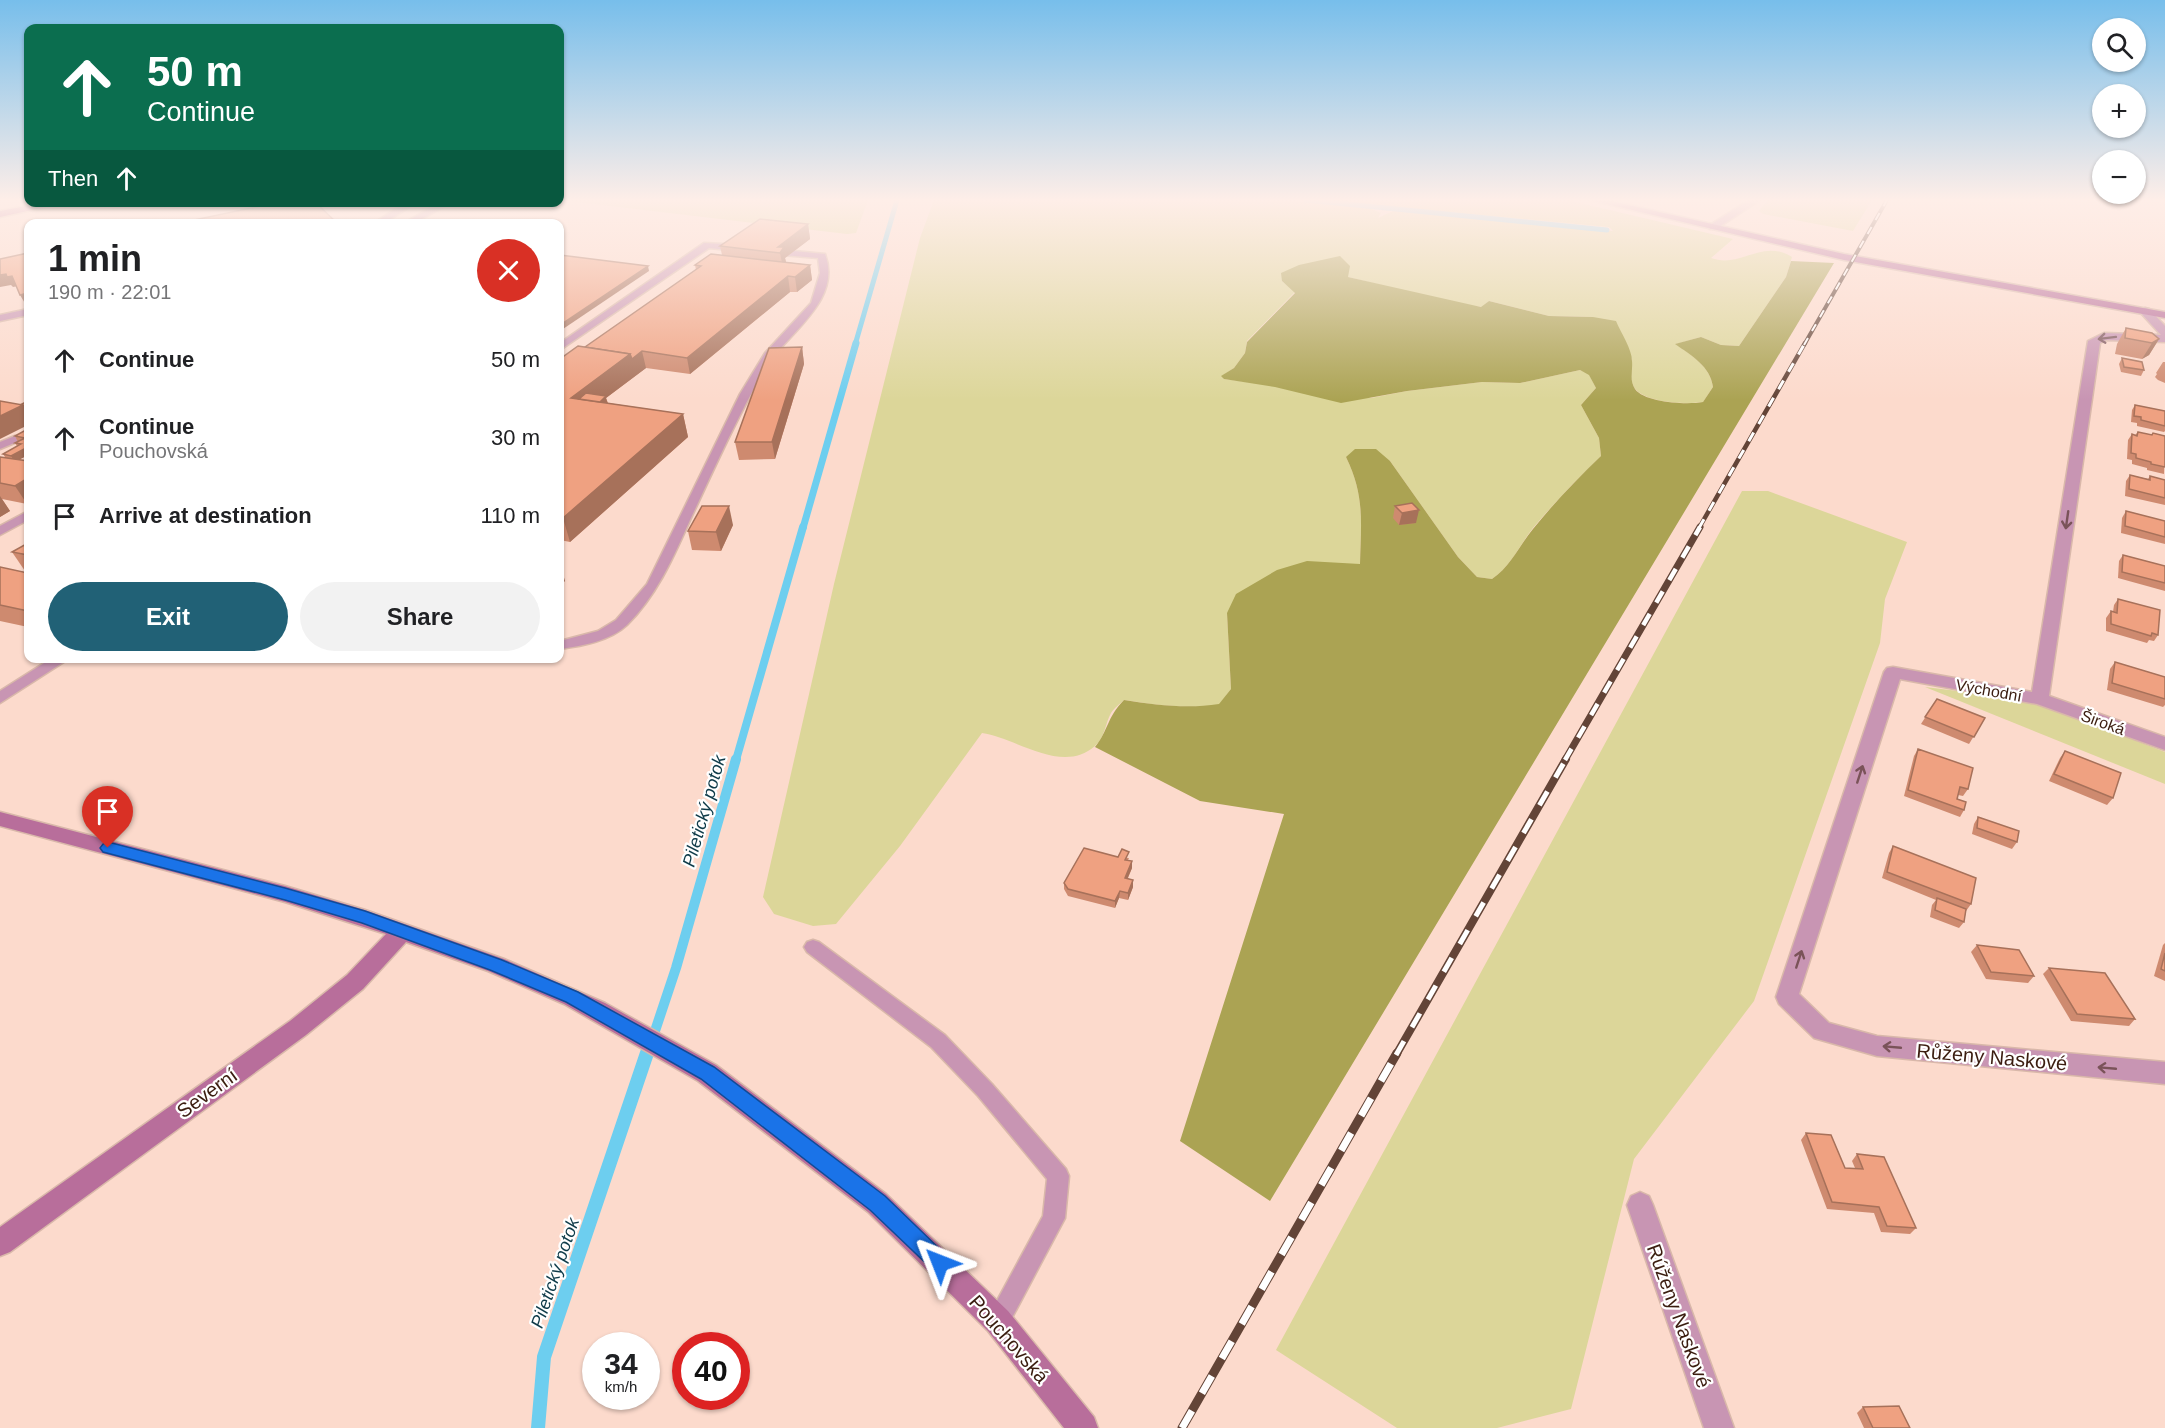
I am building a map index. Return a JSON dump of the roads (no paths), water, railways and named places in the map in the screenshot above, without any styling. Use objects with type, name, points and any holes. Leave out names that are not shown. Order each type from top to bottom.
[{"type":"street","points":[[1896,267],[2165,315]]},
{"type":"street","points":[[2145,311],[2165,333]]},
{"type":"street","name":"Východní","points":[[1821,1031],[1787,997],[1893,672],[2040,699],[2094,341],[2104,336],[2165,339]]},
{"type":"street","name":"Široká","points":[[2040,699],[2165,744]]},
{"type":"street","points":[[0,819],[285,894],[403,931]]},
{"type":"street","name":"Pouchovská","points":[[403,931],[496,965],[572,997],[707,1073],[878,1203],[998,1321],[1083,1428]]},
{"type":"street","name":"Severní","points":[[0,1243],[298,1028],[355,982],[403,931]]},
{"type":"street","name":"Růženy Naskové","points":[[1821,1031],[1877,1046],[2165,1073]]},
{"type":"street","name":"Rúženy Naskové","points":[[1640,1204],[1719,1428]]},
{"type":"lane","points":[[564,344],[676,267]]},
{"type":"lane","points":[[564,644],[582,641],[621,623],[653,585],[745,394],[768,355],[815,304],[824,273],[823,267]]},
{"type":"lane","points":[[0,318],[24,313]]},
{"type":"lane","points":[[0,446],[15,439]]},
{"type":"lane","points":[[0,531],[24,517]]},
{"type":"lane","points":[[0,698],[55,663]]},
{"type":"lane","points":[[813,947],[938,1041],[985,1090],[1058,1176],[1054,1218],[998,1321]]},
{"type":"waterway","name":"Piletický potok","points":[[855,345],[878,267]]},
{"type":"waterway","name":"Piletický potok","points":[[803,528],[856,343]]},
{"type":"waterway","name":"Piletický potok","points":[[736,760],[803,527]]},
{"type":"waterway","name":"Piletický potok","points":[[647,1055],[676,968],[736,759]]},
{"type":"waterway","name":"Piletický potok","points":[[538,1428],[544,1357],[647,1053]]},
{"type":"railway","points":[[1804,345],[1849,267]]},
{"type":"railway","points":[[1699,528],[1805,343]]},
{"type":"railway","points":[[1565,760],[1700,527]]},
{"type":"railway","points":[[1396,1055],[1566,759]]},
{"type":"railway","points":[[1182,1428],[1397,1053]]}]
